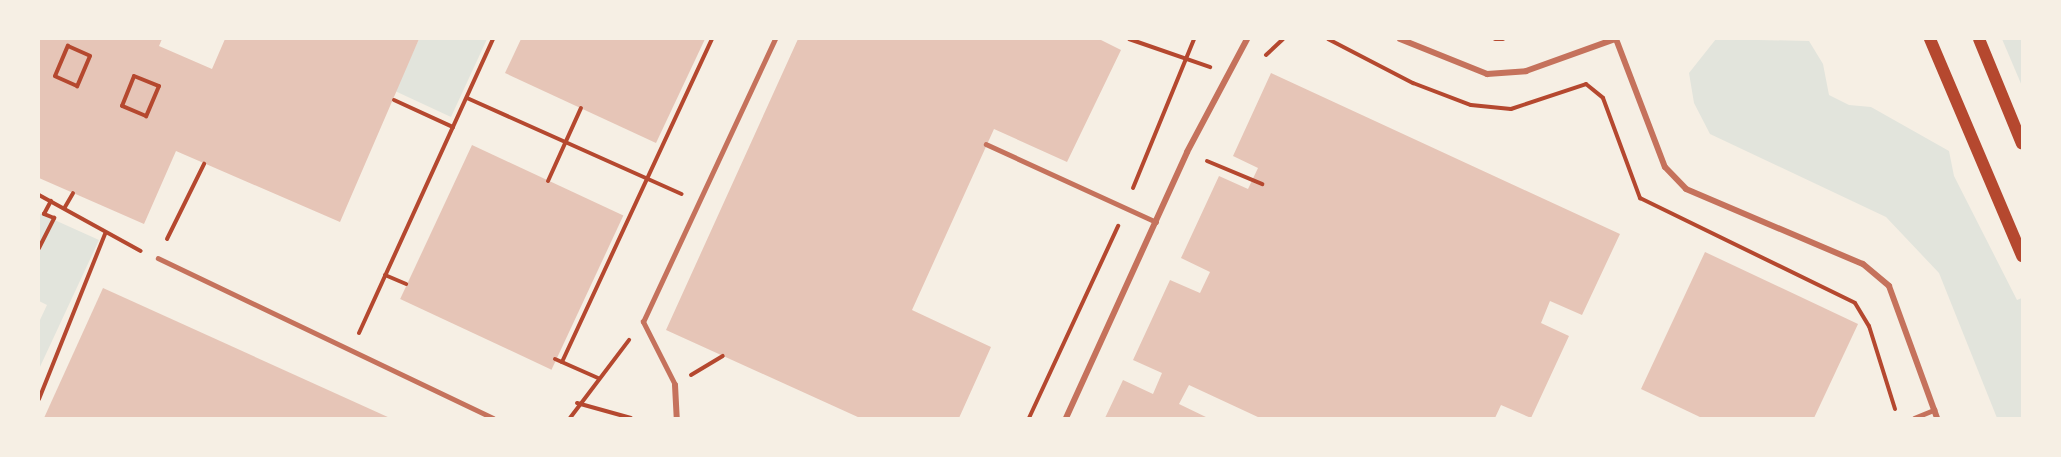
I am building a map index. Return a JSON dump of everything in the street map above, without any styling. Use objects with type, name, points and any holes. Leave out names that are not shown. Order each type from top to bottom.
[{"type":"main road","points":[[1930,39],[2022,256]]},
{"type":"main road","points":[[1979,39],[2022,144]]},
{"type":"street","points":[[1066,418],[1226,72],[1247,39]]},
{"type":"street","points":[[1400,39],[1487,74],[1526,72],[1616,39],[1665,167],[1686,189],[1863,264],[1889,286],[1937,418]]},
{"type":"street","points":[[675,385],[677,418]]},
{"type":"lane","points":[[675,385],[643,322],[775,39]]},
{"type":"lane","points":[[986,144],[1156,222]]},
{"type":"lane","points":[[158,258],[493,418]]},
{"type":"lane","points":[[1914,418],[1934,410]]},
{"type":"path","points":[[351,351],[493,39]]},
{"type":"path","points":[[562,362],[712,39]]},
{"type":"path","points":[[1129,39],[1226,72]]},
{"type":"path","points":[[1029,418],[1125,208],[1194,39]]},
{"type":"path","points":[[1261,62],[1283,39]]},
{"type":"path","points":[[1494,39],[1503,39]]},
{"type":"path","points":[[68,46],[90,56],[78,86],[55,76],[68,46]]},
{"type":"path","points":[[134,76],[159,86],[146,116],[122,106],[134,76]]},
{"type":"path","points":[[1586,84],[1603,98],[1640,198],[1855,303],[1869,326],[1898,418]]},
{"type":"path","points":[[467,98],[699,201]]},
{"type":"path","points":[[394,100],[453,127]]},
{"type":"path","points":[[548,181],[581,108]]},
{"type":"path","points":[[39,195],[65,207],[105,234],[158,258],[204,164]]},
{"type":"path","points":[[1225,168],[1262,184]]},
{"type":"path","points":[[65,207],[73,193]]},
{"type":"path","points":[[39,248],[54,218],[44,214],[51,201]]},
{"type":"path","points":[[39,399],[105,234]]},
{"type":"path","points":[[385,275],[406,284]]},
{"type":"path","points":[[570,418],[577,404],[643,322]]},
{"type":"path","points":[[675,385],[723,356]]},
{"type":"path","points":[[555,359],[598,378]]},
{"type":"path","points":[[577,404],[631,418]]},
{"type":"shaded area","points":[[419,39],[487,39],[451,117],[395,91]]},
{"type":"shaded area","points":[[1716,39],[1809,41],[1823,64],[1829,95],[1849,105],[1871,107],[1949,151],[1954,176],[2017,300],[2022,298],[2022,418],[1997,418],[1939,273],[1886,217],[1710,134],[1694,103],[1689,73]]},
{"type":"shaded area","points":[[2002,39],[2022,39],[2022,86]]},
{"type":"shaded area","points":[[39,213],[99,240],[39,369],[39,322],[47,305],[39,301]]},
{"type":"building","points":[[39,39],[162,39],[159,46],[212,69],[225,39],[419,39],[340,222],[176,151],[144,224],[39,178]]},
{"type":"building","points":[[521,39],[705,39],[656,143],[505,73]]},
{"type":"building","points":[[798,39],[1099,39],[1121,50],[1067,162],[994,129],[912,310],[991,347],[959,418],[860,418],[666,330]]},
{"type":"building","points":[[1271,73],[1620,234],[1582,315],[1550,301],[1541,323],[1569,336],[1531,418],[1501,405],[1495,418],[1260,418],[1189,385],[1179,404],[1208,418],[1105,418],[1123,380],[1153,394],[1162,373],[1133,360],[1170,280],[1200,293],[1210,272],[1181,258],[1219,176],[1248,189],[1258,168],[1233,156]]},
{"type":"building","points":[[472,145],[623,216],[552,370],[400,299]]},
{"type":"building","points":[[1705,252],[1858,324],[1814,418],[1702,418],[1641,389]]},
{"type":"building","points":[[103,288],[390,418],[44,418]]}]
